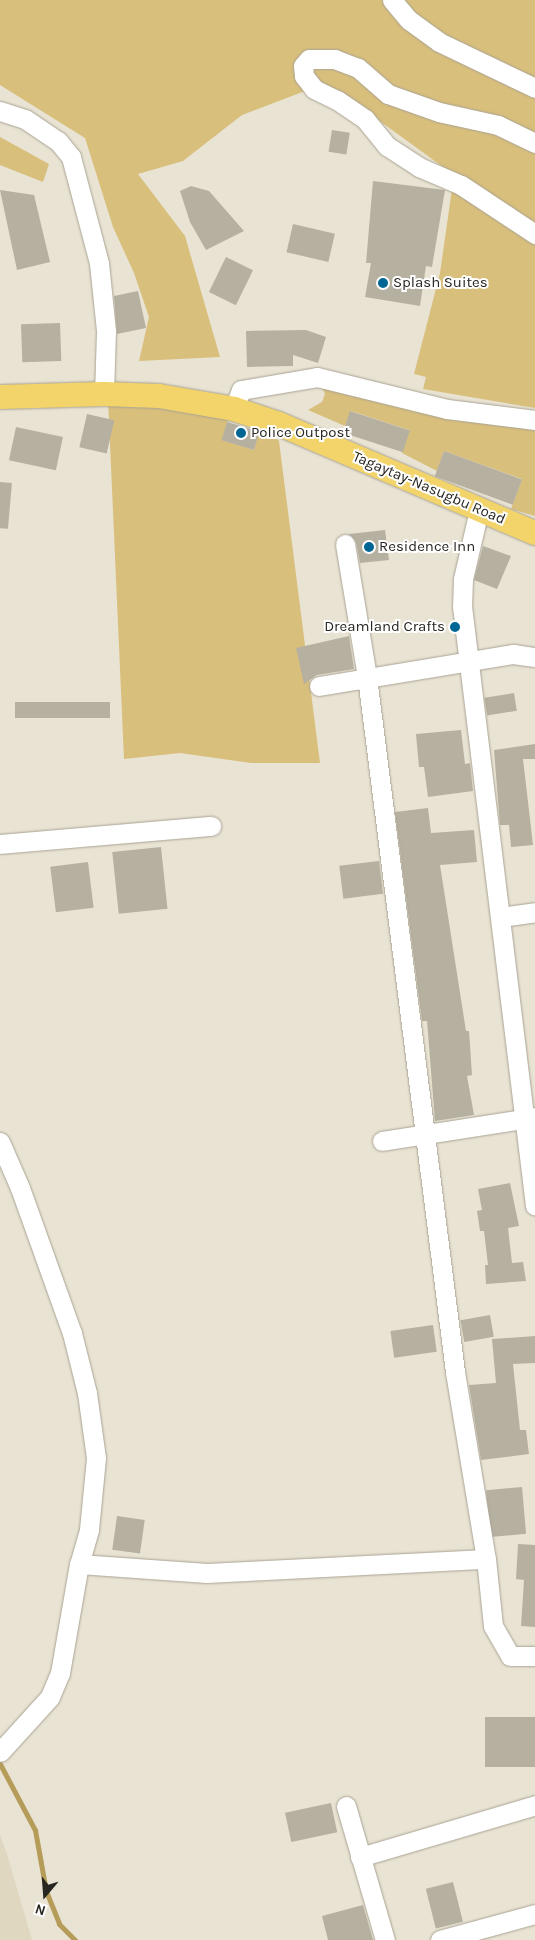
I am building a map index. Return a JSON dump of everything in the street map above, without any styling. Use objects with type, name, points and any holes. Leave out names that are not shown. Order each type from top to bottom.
[{"type":"main road","name":"Tagaytay-Nasugbu Road","points":[[0,397],[104,394],[159,396],[234,409],[280,424],[535,533]]},
{"type":"street","points":[[392,0],[409,20],[439,42],[535,88]]},
{"type":"street","points":[[535,143],[498,126],[439,112],[388,94],[358,68],[335,59],[309,59],[303,66],[304,76],[314,89],[337,100],[365,119],[387,146],[419,167],[461,185],[535,234]]},
{"type":"street","points":[[0,111],[25,119],[58,141],[71,157],[99,263],[106,330],[104,394]]},
{"type":"street","points":[[234,409],[241,390],[317,377],[447,409],[535,420]]},
{"type":"street","points":[[479,510],[463,579],[462,606],[501,918],[530,1118],[535,1206]]},
{"type":"street","points":[[345,544],[367,677],[455,1372],[486,1559],[493,1626],[510,1656],[535,1656]]},
{"type":"street","points":[[319,686],[513,654],[535,657]]},
{"type":"street","points":[[0,844],[212,826]]},
{"type":"street","points":[[501,918],[535,912]]},
{"type":"street","points":[[382,1140],[530,1118]]},
{"type":"street","points":[[0,1142],[20,1188],[72,1333],[87,1393],[96,1458],[89,1530],[79,1564],[60,1673],[50,1697],[3,1750]]},
{"type":"street","points":[[79,1564],[207,1573],[486,1559]]},
{"type":"street","points":[[360,1857],[535,1805]]},
{"type":"street","points":[[346,1806],[385,1940]]},
{"type":"street","points":[[440,1940],[535,1914]]},
{"type":"shaded area","points":[[0,0],[535,0],[535,408],[423,389],[426,377],[414,374],[440,273],[454,175],[359,106],[305,91],[242,115],[183,161],[138,174],[185,236],[220,357],[139,361],[149,317],[134,273],[113,227],[85,138],[0,85]]},
{"type":"shaded area","points":[[0,137],[49,164],[43,182],[0,165]]},
{"type":"shaded area","points":[[319,381],[535,426],[535,516],[511,509],[522,479],[444,451],[437,471],[402,453],[409,430],[351,411],[345,426],[308,410],[322,402],[325,394]]},
{"type":"shaded area","points":[[108,399],[229,416],[222,440],[254,450],[261,425],[279,441],[320,763],[251,763],[180,753],[124,759]]},
{"type":"shaded area","points":[[0,1835],[7,1854],[32,1940],[0,1940]]},
{"type":"building","points":[[332,130],[350,133],[346,155],[329,152]]},
{"type":"building","points":[[373,181],[445,190],[432,267],[426,266],[420,306],[365,297],[371,263],[366,263]]},
{"type":"building","points":[[191,186],[209,191],[244,231],[206,250],[190,222],[180,191]]},
{"type":"building","points":[[0,190],[34,195],[50,262],[17,270]]},
{"type":"building","points":[[293,224],[335,234],[328,262],[286,252]]},
{"type":"building","points":[[226,257],[253,270],[236,305],[209,292]]},
{"type":"building","points":[[138,291],[146,328],[117,334],[114,296]]},
{"type":"building","points":[[60,323],[61,361],[22,362],[21,324]]},
{"type":"building","points":[[306,330],[326,337],[318,363],[293,355],[293,366],[247,367],[246,331]]},
{"type":"building","points":[[350,411],[410,430],[403,452],[343,433]]},
{"type":"building","points":[[87,414],[114,420],[107,453],[79,447]]},
{"type":"building","name":"Police Outpost","points":[[227,422],[260,432],[254,450],[221,440]]},
{"type":"building","points":[[16,427],[63,437],[56,470],[9,460]]},
{"type":"building","points":[[444,451],[522,479],[513,505],[435,476]]},
{"type":"building","points":[[0,482],[12,483],[8,529],[0,528]]},
{"type":"building","name":"Residence Inn","points":[[385,530],[389,560],[360,563],[356,542],[349,534]]},
{"type":"building","points":[[483,546],[511,556],[497,589],[474,580]]},
{"type":"building","points":[[349,636],[354,669],[317,675],[304,684],[296,648]]},
{"type":"building","points":[[514,693],[517,711],[487,715],[484,698]]},
{"type":"building","points":[[15,702],[110,702],[110,718],[15,718]]},
{"type":"building","points":[[461,730],[465,764],[470,763],[473,791],[428,797],[424,767],[419,767],[416,734]]},
{"type":"building","points":[[535,744],[535,759],[523,759],[533,845],[511,847],[509,825],[500,825],[494,750]]},
{"type":"building","points":[[428,808],[431,833],[474,830],[477,862],[440,865],[466,1031],[469,1031],[472,1075],[467,1076],[474,1115],[435,1121],[427,1021],[422,1021],[395,812]]},
{"type":"building","points":[[161,847],[167,909],[119,914],[112,852]]},
{"type":"building","points":[[379,861],[383,894],[343,899],[339,866]]},
{"type":"building","points":[[88,862],[94,908],[56,912],[50,867]]},
{"type":"building","points":[[510,1183],[519,1226],[508,1228],[512,1263],[523,1262],[526,1281],[486,1284],[485,1265],[488,1265],[484,1231],[480,1231],[477,1211],[482,1210],[478,1189]]},
{"type":"building","points":[[490,1315],[494,1337],[464,1342],[460,1320]]},
{"type":"building","points":[[433,1325],[437,1352],[394,1358],[390,1331]]},
{"type":"building","points":[[535,1336],[535,1363],[513,1364],[520,1430],[526,1430],[529,1454],[481,1460],[469,1385],[496,1383],[492,1339]]},
{"type":"building","points":[[522,1487],[526,1534],[490,1537],[486,1490]]},
{"type":"building","points":[[117,1516],[145,1520],[140,1554],[112,1550]]},
{"type":"building","points":[[518,1544],[535,1545],[535,1627],[521,1626],[524,1580],[516,1579]]},
{"type":"building","points":[[485,1717],[535,1717],[535,1767],[485,1767]]},
{"type":"building","points":[[331,1803],[337,1832],[291,1842],[285,1813]]},
{"type":"building","points":[[453,1882],[463,1922],[436,1929],[426,1889]]},
{"type":"building","points":[[363,1905],[373,1940],[328,1940],[322,1916]]},
{"type":"waterway","points":[[0,1764],[35,1830],[46,1891],[59,1924],[75,1940]]},
{"type":"place","name":"Splash Suites","points":[[383,283]]},
{"type":"place","name":"Police Outpost","points":[[241,433]]},
{"type":"place","name":"Residence Inn","points":[[369,547]]},
{"type":"place","name":"Dreamland Crafts","points":[[455,627]]}]
